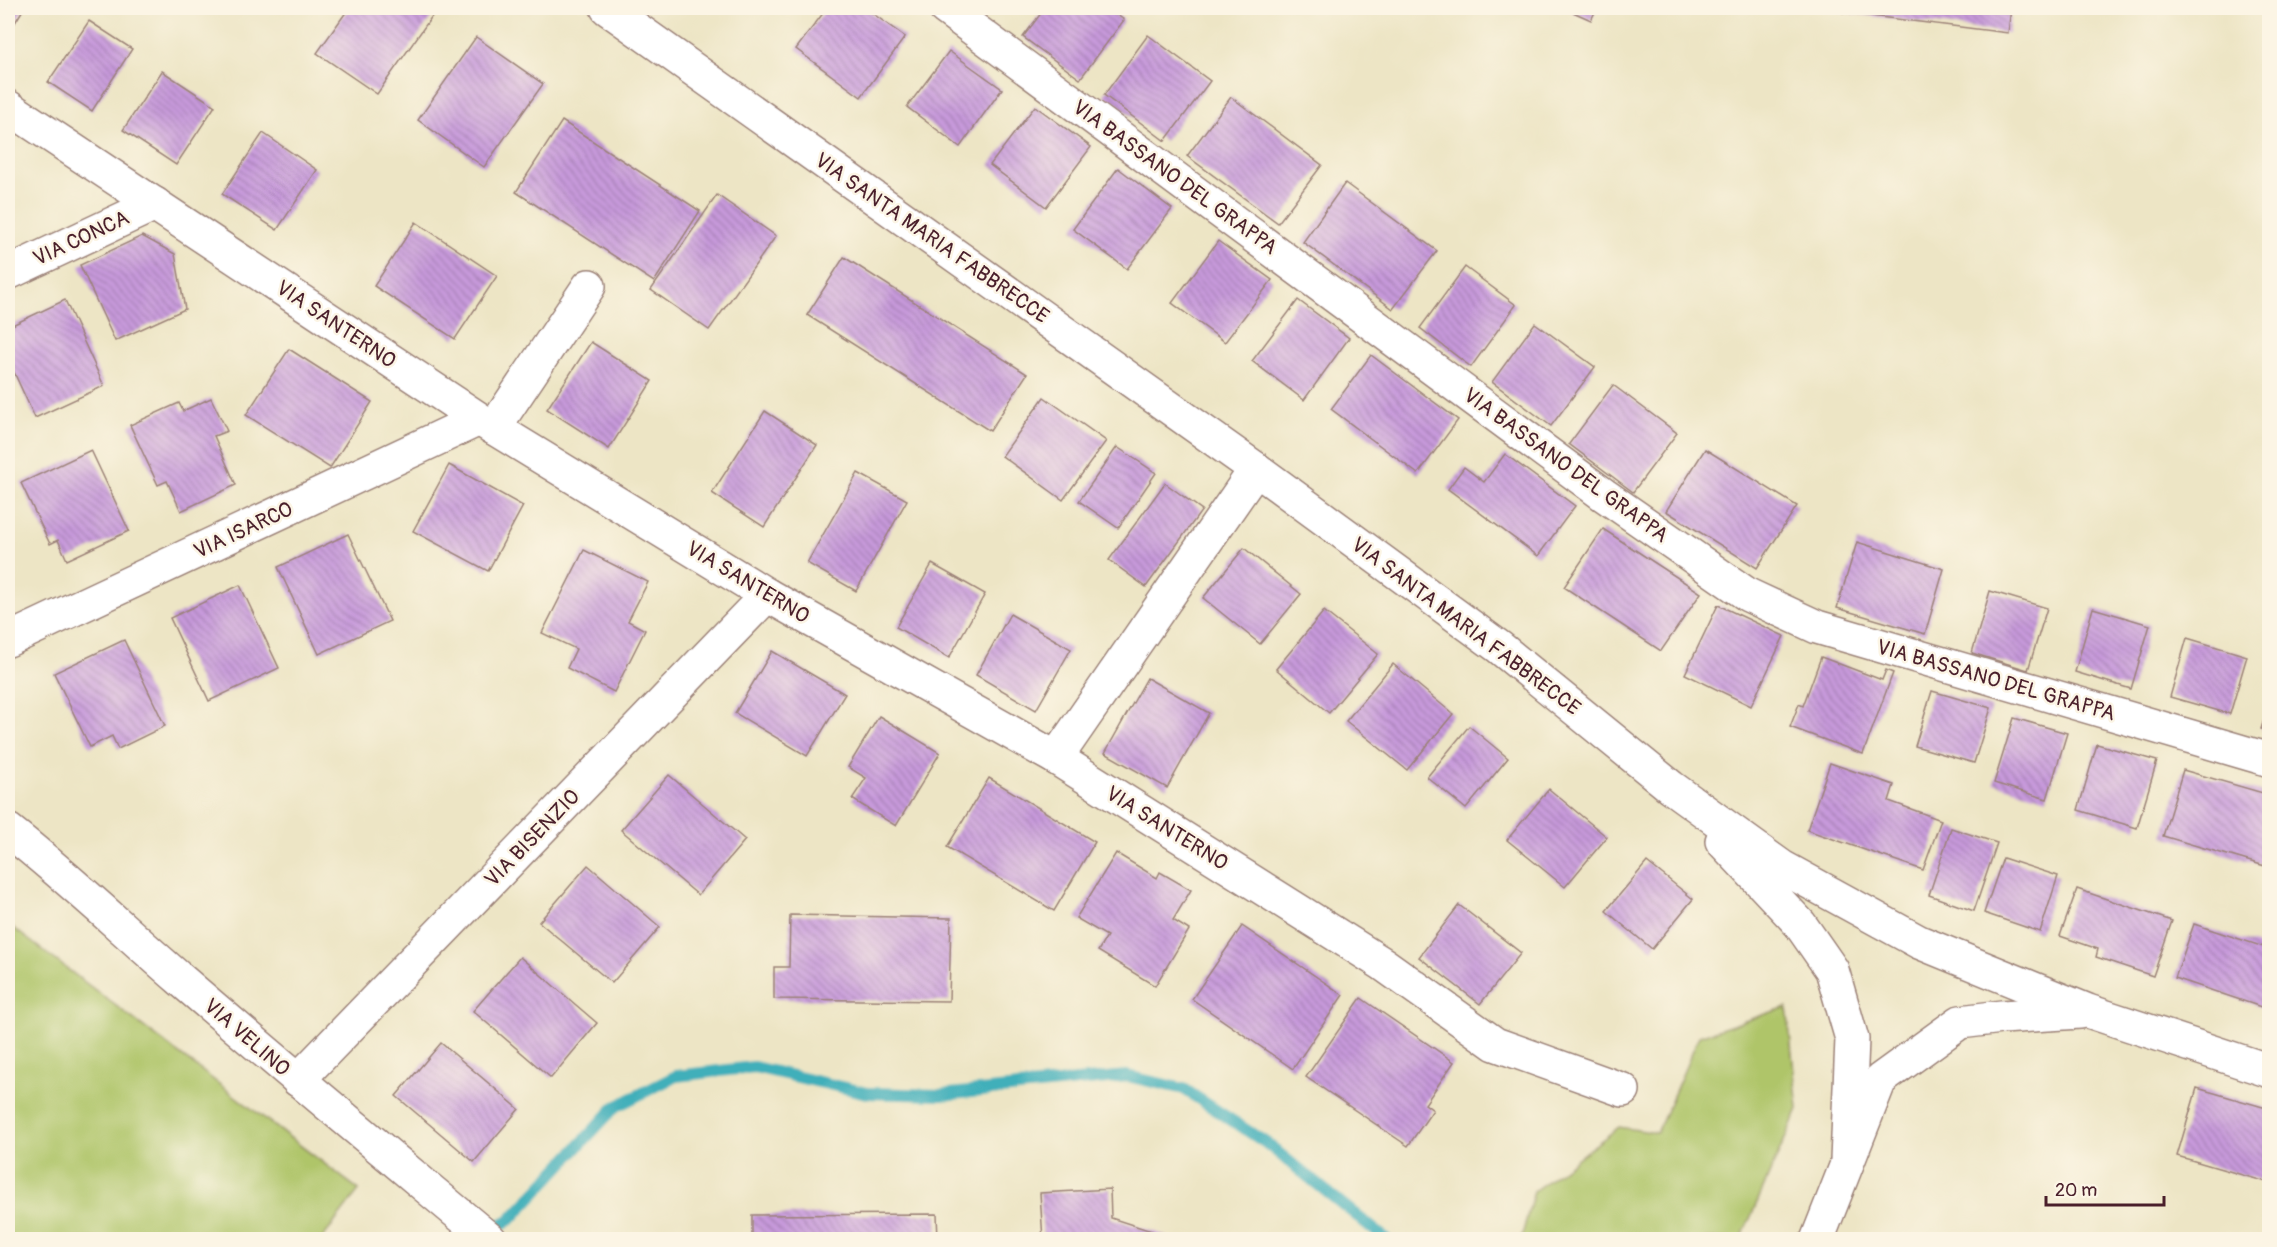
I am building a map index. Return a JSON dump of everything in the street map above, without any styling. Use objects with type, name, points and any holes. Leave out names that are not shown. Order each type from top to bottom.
[{"type":"street","name":"VIA SANTA MARIA FABBRECCE","points":[[607,8],[1256,469],[1499,647],[1671,787],[1782,867],[1919,942],[2088,1011],[2270,1071]]},
{"type":"street","name":"VIA BASSANO DEL GRAPPA","points":[[945,8],[1604,495],[1748,595],[1817,627],[2270,760]]},
{"type":"street","name":"VIA SANTERNO","points":[[8,107],[486,424],[767,595],[1056,758],[1383,964],[1495,1044],[1623,1090]]},
{"type":"street","name":"VIA CONCA","points":[[8,273],[155,204]]},
{"type":"street","points":[[486,424],[589,286]]},
{"type":"street","name":"VIA ISARCO","points":[[8,640],[486,424]]},
{"type":"street","points":[[1056,758],[1256,469]]},
{"type":"street","name":"VIA BISENZIO","points":[[298,1080],[767,595]]},
{"type":"street","name":"VIA SANTA MARIA FABBRECCE","points":[[1671,787],[1800,924],[1832,970],[1852,1039],[1847,1161]]},
{"type":"street","name":"VIA VELINO","points":[[8,830],[64,874],[156,959],[298,1080],[490,1239]]},
{"type":"street","name":"VIA SANTA MARIA FABBRECCE","points":[[1816,1239],[1880,1080],[1960,1023],[2002,1017],[2088,1011]]},
{"type":"green space","points":[[8,924],[359,1190],[322,1239],[8,1239]]},
{"type":"green space","points":[[1787,1007],[1798,1109],[1741,1239],[1521,1239],[1534,1191],[1619,1127],[1657,1133],[1699,1036]]},
{"type":"building","points":[[8,8],[24,8],[8,34]]},
{"type":"building","points":[[349,8],[429,8],[435,12],[377,94],[317,53]]},
{"type":"building","points":[[827,8],[865,8],[905,37],[861,97],[796,49]]},
{"type":"building","points":[[1045,8],[1107,8],[1124,20],[1080,79],[1023,37]]},
{"type":"building","points":[[1564,8],[1597,8],[1591,20]]},
{"type":"building","points":[[1841,8],[2011,8],[2008,33],[1840,12]]},
{"type":"building","points":[[89,21],[132,49],[92,111],[48,82]]},
{"type":"building","points":[[1148,35],[1210,81],[1165,141],[1104,95]]},
{"type":"building","points":[[476,37],[543,84],[484,167],[418,120]]},
{"type":"building","points":[[949,51],[1002,89],[960,147],[907,107]]},
{"type":"building","points":[[162,71],[215,106],[176,165],[123,130]]},
{"type":"building","points":[[1231,97],[1322,165],[1278,223],[1187,156]]},
{"type":"building","points":[[1035,106],[1091,147],[1046,207],[990,165]]},
{"type":"building","points":[[562,121],[700,211],[654,282],[516,192]]},
{"type":"building","points":[[263,133],[317,170],[277,230],[222,194]]},
{"type":"building","points":[[1118,168],[1172,209],[1127,269],[1073,229]]},
{"type":"building","points":[[1345,183],[1437,251],[1393,309],[1303,242]]},
{"type":"building","points":[[717,195],[776,236],[709,330],[651,290]]},
{"type":"building","points":[[416,222],[497,276],[455,339],[374,286]]},
{"type":"building","points":[[142,236],[175,254],[185,309],[115,341],[80,265]]},
{"type":"building","points":[[1218,241],[1272,280],[1225,342],[1172,303]]},
{"type":"building","points":[[844,257],[1027,374],[990,431],[807,315]]},
{"type":"building","points":[[1465,267],[1516,305],[1471,367],[1420,328]]},
{"type":"building","points":[[65,300],[104,386],[35,418],[8,359],[8,327]]},
{"type":"building","points":[[1298,300],[1349,338],[1304,400],[1252,361]]},
{"type":"building","points":[[1535,323],[1595,367],[1551,426],[1492,382]]},
{"type":"building","points":[[591,342],[652,381],[609,449],[547,409]]},
{"type":"building","points":[[289,349],[372,402],[330,468],[246,415]]},
{"type":"building","points":[[1371,355],[1458,420],[1418,474],[1331,409]]},
{"type":"building","points":[[1613,385],[1677,433],[1633,492],[1569,444]]},
{"type":"building","points":[[1044,397],[1106,441],[1063,500],[1002,456]]},
{"type":"building","points":[[211,398],[227,431],[214,436],[236,485],[181,511],[167,481],[158,485],[130,425],[179,403],[183,411]]},
{"type":"building","points":[[765,411],[817,445],[764,527],[712,493]]},
{"type":"building","points":[[1117,447],[1156,473],[1118,528],[1079,501]]},
{"type":"building","points":[[1705,449],[1797,506],[1757,568],[1666,511]]},
{"type":"building","points":[[91,450],[129,531],[67,560],[58,540],[50,544],[21,483]]},
{"type":"building","points":[[1505,454],[1575,506],[1538,556],[1448,489],[1464,467],[1484,482]]},
{"type":"building","points":[[449,465],[523,506],[488,571],[413,531]]},
{"type":"building","points":[[858,473],[907,500],[856,591],[807,563]]},
{"type":"building","points":[[1165,483],[1202,510],[1146,587],[1109,560]]},
{"type":"building","points":[[1603,529],[1701,593],[1661,651],[1564,587]]},
{"type":"building","points":[[348,534],[390,621],[319,654],[278,567]]},
{"type":"building","points":[[1857,542],[1944,569],[1925,634],[1837,608]]},
{"type":"building","points":[[1244,548],[1301,594],[1260,644],[1203,598]]},
{"type":"building","points":[[584,550],[648,582],[628,621],[645,630],[614,692],[567,668],[576,649],[542,633]]},
{"type":"building","points":[[932,564],[985,594],[949,658],[896,627]]},
{"type":"building","points":[[240,585],[279,668],[209,701],[170,618]]},
{"type":"building","points":[[1990,591],[2047,608],[2028,670],[1972,653]]},
{"type":"building","points":[[1718,605],[1784,636],[1751,706],[1685,674]]},
{"type":"building","points":[[2093,608],[2150,625],[2131,689],[2075,672]]},
{"type":"building","points":[[1324,611],[1378,654],[1329,713],[1276,669]]},
{"type":"building","points":[[1010,614],[1071,649],[1036,710],[976,675]]},
{"type":"building","points":[[2187,638],[2247,656],[2230,714],[2170,697]]},
{"type":"building","points":[[124,640],[165,726],[118,749],[112,736],[90,747],[54,673]]},
{"type":"building","points":[[772,651],[845,694],[807,756],[735,713]]},
{"type":"building","points":[[1821,657],[1882,680],[1886,670],[1893,673],[1863,754],[1790,727],[1799,704],[1803,706]]},
{"type":"building","points":[[1393,664],[1453,714],[1407,770],[1346,721]]},
{"type":"building","points":[[1147,678],[1209,713],[1167,788],[1105,753]]},
{"type":"building","points":[[1932,691],[1991,708],[1974,763],[1915,746]]},
{"type":"building","points":[[2270,702],[2270,731],[2261,729]]},
{"type":"building","points":[[879,716],[940,753],[896,826],[852,799],[866,778],[848,767]]},
{"type":"building","points":[[2014,718],[2067,733],[2047,799],[1994,783]]},
{"type":"building","points":[[1469,726],[1508,758],[1466,809],[1427,777]]},
{"type":"building","points":[[2097,744],[2157,761],[2137,828],[2078,810]]},
{"type":"building","points":[[1830,763],[1894,785],[1889,801],[1941,820],[1923,870],[1807,830]]},
{"type":"building","points":[[2183,770],[2270,795],[2270,849],[2265,866],[2163,836]]},
{"type":"building","points":[[669,775],[745,840],[698,895],[621,830]]},
{"type":"building","points":[[989,778],[1095,842],[1054,911],[947,847]]},
{"type":"building","points":[[1549,789],[1607,837],[1565,887],[1507,840]]},
{"type":"building","points":[[1951,828],[1997,843],[1974,911],[1929,895]]},
{"type":"building","points":[[1116,853],[1157,878],[1160,872],[1191,890],[1173,920],[1189,930],[1155,986],[1098,951],[1107,936],[1076,918]]},
{"type":"building","points":[[2003,858],[2058,876],[2040,932],[1984,913]]},
{"type":"building","points":[[1647,862],[1693,899],[1652,949],[1606,911]]},
{"type":"building","points":[[588,865],[660,927],[612,983],[539,922]]},
{"type":"building","points":[[2077,889],[2172,921],[2153,976],[2096,957],[2098,949],[2060,936]]},
{"type":"building","points":[[1459,905],[1521,953],[1480,1004],[1419,957]]},
{"type":"building","points":[[790,915],[951,918],[949,1001],[774,999],[774,967],[789,967]]},
{"type":"building","points":[[2194,924],[2270,949],[2270,1010],[2175,978]]},
{"type":"building","points":[[1242,926],[1343,995],[1293,1069],[1192,999]]},
{"type":"building","points":[[520,957],[597,1023],[551,1078],[473,1011]]},
{"type":"building","points":[[1361,998],[1454,1062],[1425,1104],[1433,1110],[1408,1146],[1306,1077]]},
{"type":"building","points":[[441,1043],[519,1109],[474,1162],[396,1096]]},
{"type":"building","points":[[2197,1088],[2270,1109],[2270,1183],[2177,1156]]},
{"type":"building","points":[[1110,1189],[1111,1218],[1167,1236],[1166,1240],[1043,1240],[1040,1193]]},
{"type":"building","points":[[937,1214],[938,1240],[752,1240],[752,1215]]},
{"type":"waterway","points":[[484,1233],[511,1219],[615,1107],[676,1076],[754,1067],[867,1093],[941,1095],[1127,1076],[1184,1089],[1266,1143],[1387,1240]]}]
